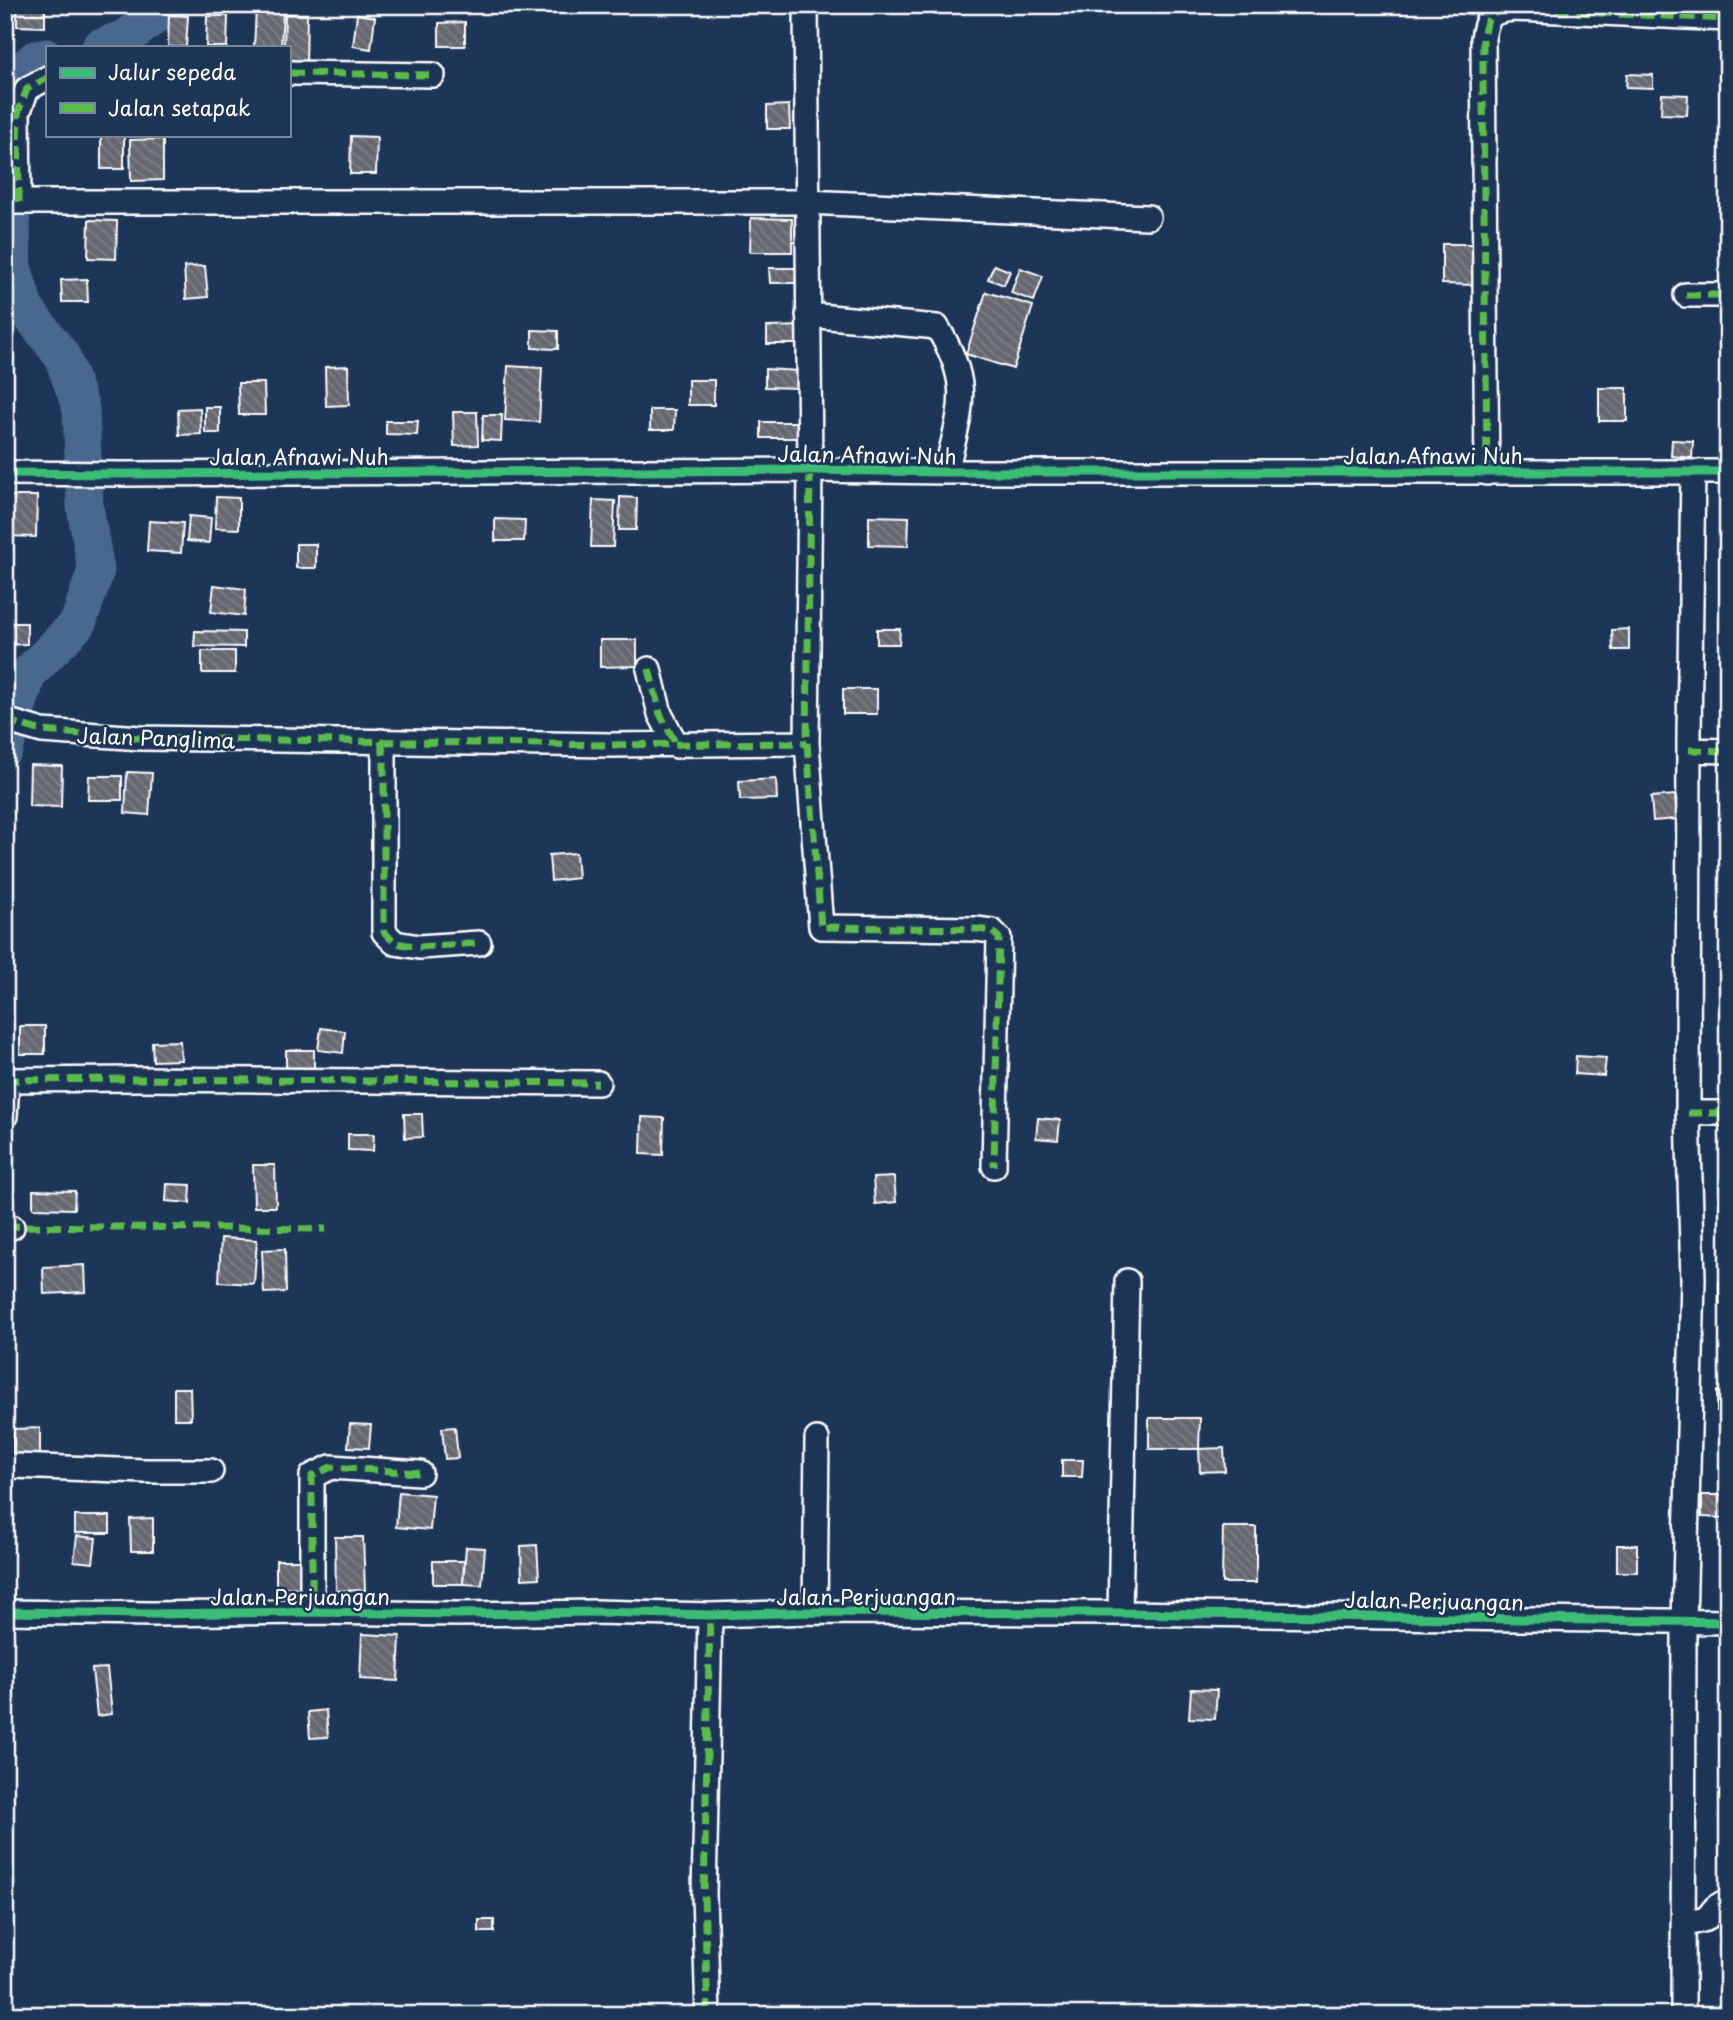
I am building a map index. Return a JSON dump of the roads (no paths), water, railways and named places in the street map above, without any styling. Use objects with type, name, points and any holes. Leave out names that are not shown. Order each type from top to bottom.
[{"type":"street","points":[[806,5],[810,470],[807,743],[821,928],[976,929],[992,931],[999,938],[994,1166]]},
{"type":"street","points":[[1487,473],[1483,156],[1483,38],[1486,21],[1497,10],[1514,9],[1728,19]]},
{"type":"street","points":[[290,73],[433,75]]},
{"type":"street","points":[[46,79],[27,89],[18,113],[12,202],[806,202],[1148,216]]},
{"type":"street","points":[[1686,295],[1728,295]]},
{"type":"street","points":[[808,315],[937,327],[960,374],[962,396],[946,472]]},
{"type":"street","name":"Jalan Afnawi Nuh","points":[[5,473],[810,470],[1728,472]]},
{"type":"street","points":[[1683,2015],[1684,1622],[1693,1279],[1688,1113],[1693,472]]},
{"type":"street","points":[[649,669],[660,714],[677,746]]},
{"type":"street","name":"Jalan Panglima","points":[[5,720],[51,732],[107,737],[677,746],[807,743]]},
{"type":"street","points":[[381,741],[384,757],[384,932],[395,943],[419,947],[479,943]]},
{"type":"street","points":[[1689,750],[1728,751]]},
{"type":"street","points":[[5,1116],[6,1080],[598,1083]]},
{"type":"street","points":[[1688,1113],[1728,1113]]},
{"type":"street","points":[[1120,1613],[1127,1281]]},
{"type":"street","points":[[815,1612],[817,1439]]},
{"type":"street","points":[[5,1470],[14,1466],[211,1471]]},
{"type":"street","points":[[312,1612],[312,1476],[331,1468],[420,1473]]},
{"type":"street","name":"Jalan Perjuangan","points":[[5,1612],[596,1612],[710,1615],[815,1612],[1120,1613],[1728,1622]]},
{"type":"street","points":[[708,2015],[704,1895],[710,1615]]},
{"type":"street","points":[[1683,1925],[1706,1919],[1728,1900]]},
{"type":"waterway","points":[[103,46],[126,38],[169,5]]},
{"type":"waterway","points":[[5,86],[35,59],[46,57]]},
{"type":"waterway","points":[[5,189],[12,223],[13,267],[25,308],[62,356],[81,409],[85,507],[96,570],[78,623],[28,674],[5,748]]}]
